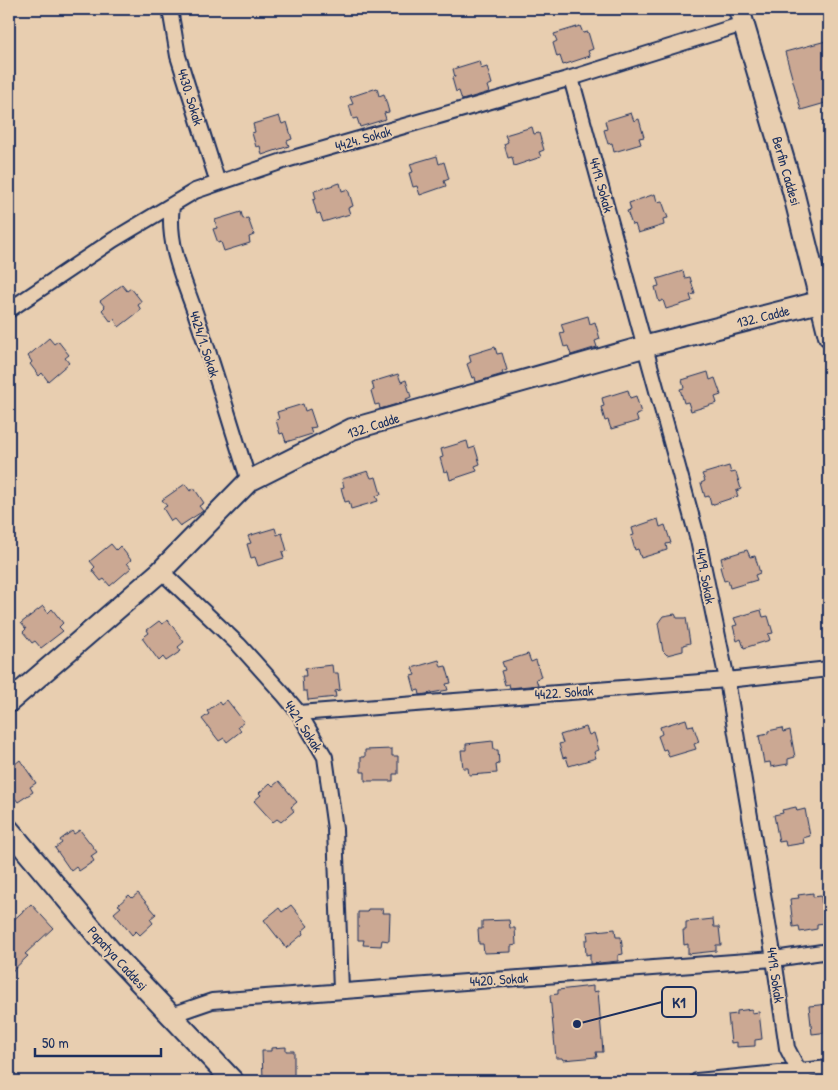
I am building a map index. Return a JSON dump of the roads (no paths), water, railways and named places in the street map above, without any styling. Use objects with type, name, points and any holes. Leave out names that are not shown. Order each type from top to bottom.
[{"type":"street","name":"4430. Sokak","points":[[170,9],[178,56],[218,183]]},
{"type":"street","name":"4424. Sokak","points":[[9,310],[113,240],[195,191],[295,158],[572,78],[741,16]]},
{"type":"street","name":"Berfin Caddesi","points":[[741,16],[793,191],[829,336]]},
{"type":"street","name":"4419. Sokak","points":[[572,78],[698,540],[727,680],[787,1048],[802,1076]]},
{"type":"street","name":"4424/1. Sokak","points":[[172,206],[171,217],[176,262],[199,323],[248,481]]},
{"type":"street","name":"132. Cadde","points":[[9,702],[161,571],[248,481],[352,429],[646,346],[820,302]]},
{"type":"street","name":"4421. Sokak","points":[[161,571],[239,645],[299,713],[325,757],[335,829],[341,990]]},
{"type":"street","name":"4422. Sokak","points":[[299,713],[727,680],[829,669]]},
{"type":"street","name":"Papatya Caddesi","points":[[9,830],[113,954],[233,1081]]},
{"type":"street","name":"4420. Sokak","points":[[171,1015],[212,1001],[774,959],[829,951]]},
{"type":"street","points":[[697,1081],[802,1076],[829,1068]]},
{"type":"place","name":"K1","points":[[577,1024]]}]
